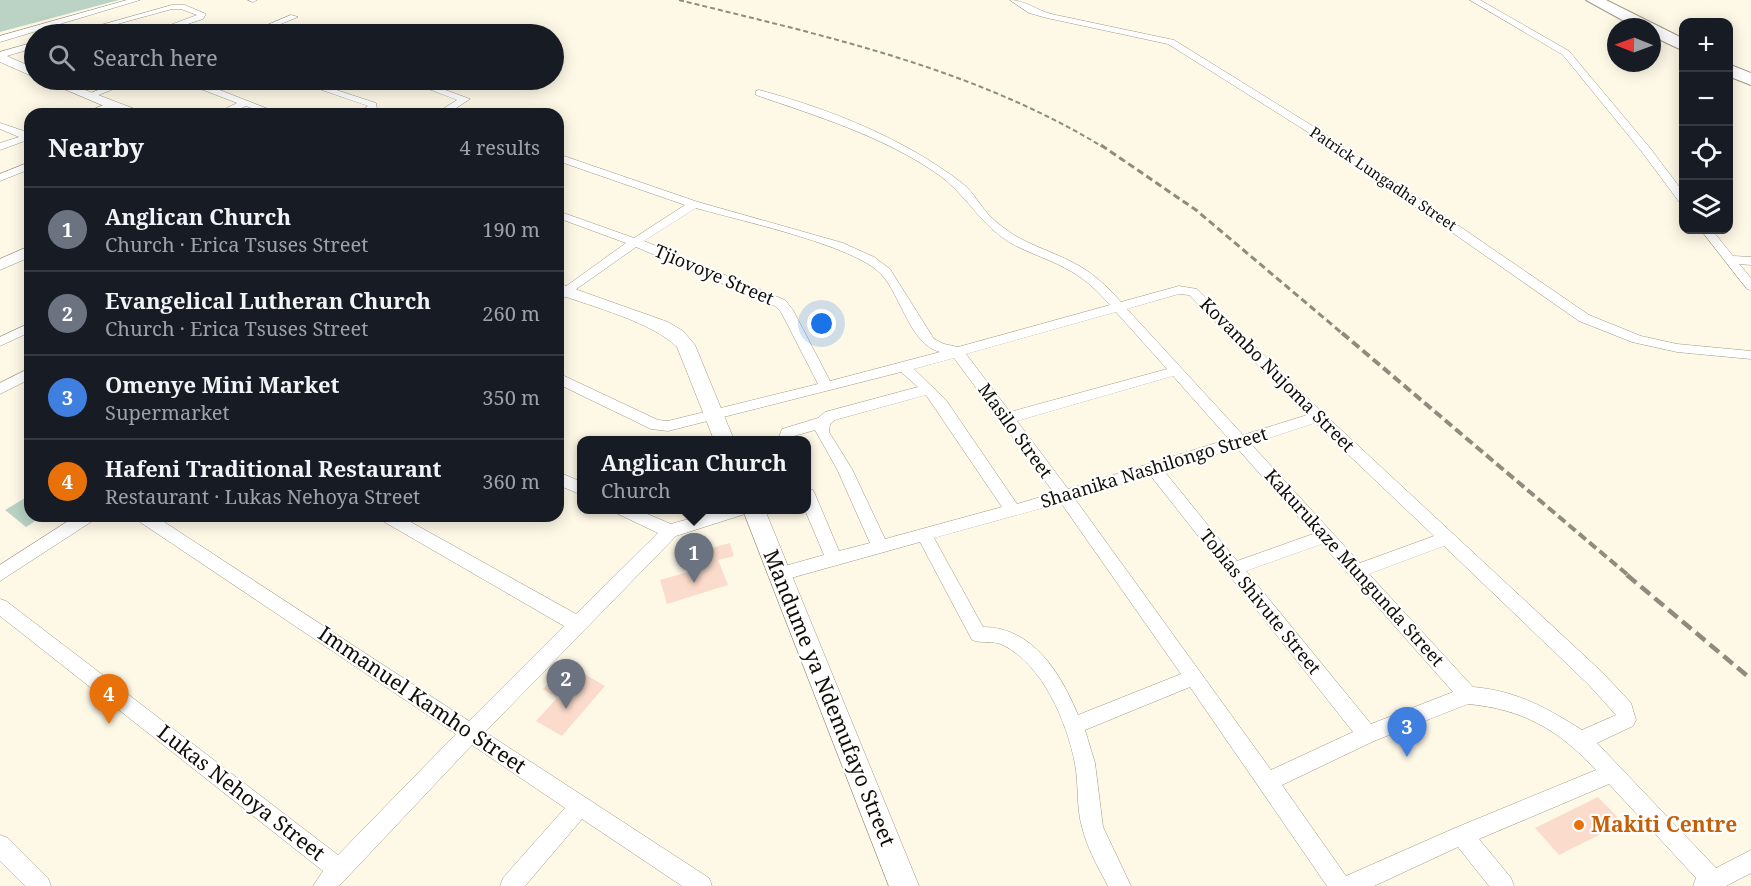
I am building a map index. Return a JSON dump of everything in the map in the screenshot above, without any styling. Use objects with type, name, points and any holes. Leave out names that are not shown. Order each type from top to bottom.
[{"type":"highway","points":[[1594,0],[1629,18]]},
{"type":"highway","points":[[1661,35],[1679,44]]},
{"type":"highway","points":[[1733,71],[1751,80]]},
{"type":"street","points":[[52,24],[136,0]]},
{"type":"street","name":"Patrick Lungadha Street","points":[[1014,0],[1032,11],[1050,16],[1171,42],[1315,132],[1584,318],[1637,339],[1677,348],[1751,355]]},
{"type":"street","points":[[1474,0],[1566,53],[1646,150],[1679,195]]},
{"type":"street","points":[[110,24],[172,7],[182,7],[202,14],[200,17],[179,24]]},
{"type":"street","points":[[276,24],[294,17]]},
{"type":"street","points":[[0,39],[24,32]]},
{"type":"street","points":[[0,56],[24,48]]},
{"type":"street","points":[[0,56],[24,68]]},
{"type":"street","points":[[73,90],[119,108]]},
{"type":"street","points":[[88,96],[104,90]]},
{"type":"street","points":[[211,90],[259,108]]},
{"type":"street","points":[[328,90],[373,105],[372,108]]},
{"type":"street","points":[[439,90],[465,99],[450,108]]},
{"type":"street","name":"Kakurukaze Mungunda Street","points":[[759,93],[858,127],[941,172],[962,188],[987,220],[1026,247],[1085,274],[1098,284],[1468,695]]},
{"type":"street","points":[[234,108],[245,103]]},
{"type":"street","points":[[103,108],[111,105]]},
{"type":"street","points":[[0,126],[24,134]]},
{"type":"street","points":[[0,147],[24,138]]},
{"type":"street","points":[[564,159],[694,204],[839,246],[870,260],[886,272],[929,342],[940,348],[956,351]]},
{"type":"street","points":[[0,178],[24,168]]},
{"type":"street","points":[[564,290],[694,204]]},
{"type":"street","name":"Tjiovoye Street","points":[[564,216],[635,242],[780,303],[787,310],[826,386]]},
{"type":"street","points":[[1709,234],[1751,286]]},
{"type":"street","points":[[0,265],[24,254]]},
{"type":"street","points":[[1729,259],[1751,261]]},
{"type":"street","name":"Kovambo Nujoma Street","points":[[564,381],[656,425],[668,426],[904,367],[1179,290],[1193,292],[1318,417],[1596,679],[1624,709],[1626,720],[1581,740]]},
{"type":"street","points":[[564,293],[661,326],[676,335],[686,345],[722,436]]},
{"type":"street","points":[[0,342],[24,330]]},
{"type":"street","name":"Masilo Street","points":[[956,351],[1008,418],[1194,677],[1340,886]]},
{"type":"street","points":[[904,367],[929,389],[1013,511]]},
{"type":"street","points":[[1008,418],[1176,371]]},
{"type":"street","points":[[0,389],[24,376]]},
{"type":"street","points":[[786,436],[787,433],[823,422],[830,416],[929,389]]},
{"type":"street","name":"Shaanika Nashilongo Street","points":[[780,574],[1064,497],[1318,417]]},
{"type":"street","points":[[823,422],[822,432],[844,469],[881,548]]},
{"type":"street","name":"Tobias Shivute Street","points":[[1153,468],[1367,735]]},
{"type":"street","points":[[811,504],[834,560]]},
{"type":"street","points":[[633,514],[670,531]]},
{"type":"street","points":[[324,886],[471,732],[670,531],[726,514]]},
{"type":"street","name":"Mandume ya Ndemufayo Street","points":[[756,514],[904,886]]},
{"type":"street","points":[[0,574],[79,522]]},
{"type":"street","name":"Immanuel Kamho Street","points":[[152,522],[701,886]]},
{"type":"street","points":[[398,522],[577,624]]},
{"type":"street","points":[[924,536],[978,635],[1006,638],[1019,645],[1035,660],[1075,725],[1086,765],[1089,813],[1093,830],[1120,886]]},
{"type":"street","points":[[1233,568],[1327,536]]},
{"type":"street","points":[[1358,571],[1446,538]]},
{"type":"street","name":"Lukas Nehoya Street","points":[[0,606],[340,870]]},
{"type":"street","points":[[1075,725],[1194,677]]},
{"type":"street","points":[[1267,782],[1367,735],[1468,695],[1499,698],[1533,710],[1581,740],[1708,883],[1751,861]]},
{"type":"street","points":[[1349,886],[1462,835],[1612,773]]},
{"type":"street","points":[[512,886],[580,806]]},
{"type":"street","points":[[1462,835],[1503,886]]},
{"type":"street","points":[[0,846],[40,886]]},
{"type":"green space","points":[[0,0],[119,0],[24,24],[0,32]]},
{"type":"green space","points":[[24,499],[24,522],[34,522],[26,527],[5,510]]},
{"type":"building","points":[[730,543],[734,556],[718,560],[728,585],[667,604],[660,580],[691,571],[687,555]]},
{"type":"building","points":[[567,664],[605,686],[562,736],[536,721],[557,698],[543,689]]},
{"type":"building","name":"Makiti Centre","points":[[1598,797],[1623,823],[1559,855],[1535,828]]},
{"type":"railway","points":[[679,0],[789,27],[897,57],[950,75],[1053,119],[1103,147]]},
{"type":"railway","points":[[1101,145],[1196,210],[1343,334]]},
{"type":"railway","points":[[1342,333],[1629,576]]},
{"type":"railway","points":[[1627,575],[1751,679]]},
{"type":"place","name":"Anglican Church","points":[[694,583]]},
{"type":"place","name":"Evangelical Lutheran Church","points":[[566,709]]},
{"type":"place","name":"Hafeni Traditional Restaurant","points":[[109,724]]},
{"type":"place","name":"Omenye Mini Market","points":[[1407,757]]},
{"type":"place","name":"Makiti Centre","points":[[1579,825]]}]
